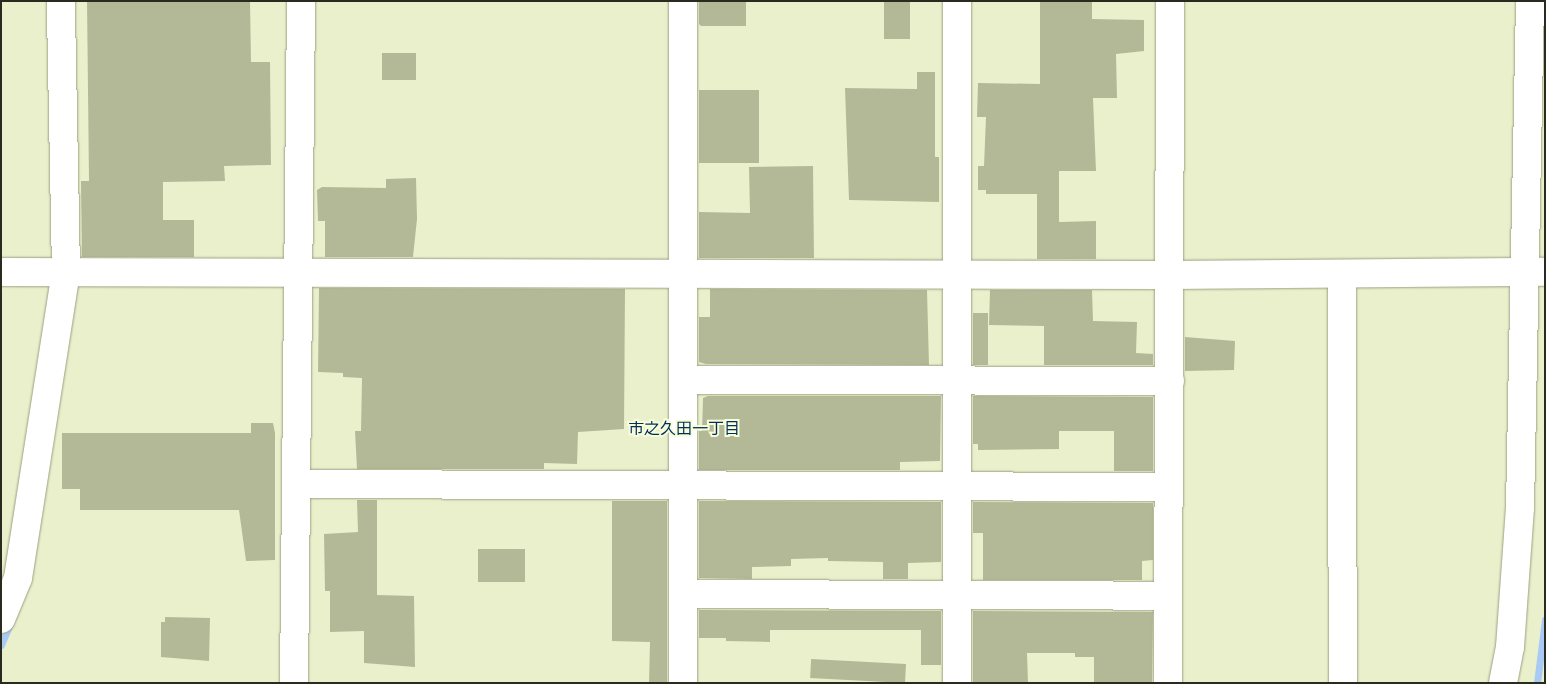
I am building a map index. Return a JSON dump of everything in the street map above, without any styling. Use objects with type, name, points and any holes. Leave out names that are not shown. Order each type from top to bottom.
[{"type":"street","points":[[1,618],[18,578],[66,271],[61,1]]},
{"type":"street","points":[[294,683],[301,1]]},
{"type":"street","points":[[683,1],[683,683]]},
{"type":"street","points":[[957,1],[957,683]]},
{"type":"street","points":[[1168,683],[1170,1]]},
{"type":"street","points":[[1504,683],[1510,647],[1535,274],[1530,1]]},
{"type":"street","points":[[1,272],[1535,274]]},
{"type":"street","points":[[1342,275],[1343,683]]},
{"type":"street","points":[[684,380],[1170,381]]},
{"type":"street","points":[[296,484],[683,487],[1169,487]]},
{"type":"street","points":[[683,594],[1168,596]]},
{"type":"building","points":[[87,1],[250,1],[251,62],[270,62],[271,165],[224,166],[225,181],[163,182],[163,220],[194,220],[194,257],[82,257],[81,181],[89,181]]},
{"type":"building","points":[[699,1],[746,1],[746,26],[701,26],[699,24]]},
{"type":"building","points":[[884,1],[910,1],[910,39],[884,39]]},
{"type":"building","points":[[1040,1],[1092,1],[1092,19],[1144,20],[1144,51],[1116,54],[1117,98],[1093,98],[1096,171],[1059,171],[1059,222],[1096,221],[1096,259],[1037,259],[1037,194],[986,194],[986,190],[978,190],[978,166],[984,166],[986,117],[977,117],[978,83],[1040,84]]},
{"type":"building","points":[[382,53],[416,53],[416,80],[382,80]]},
{"type":"building","points":[[917,72],[935,72],[935,157],[939,157],[939,202],[849,200],[845,88],[917,89]]},
{"type":"building","points":[[699,90],[759,90],[759,163],[699,163]]},
{"type":"building","points":[[813,166],[814,258],[699,258],[699,212],[750,213],[749,167]]},
{"type":"building","points":[[416,178],[417,219],[413,257],[325,257],[325,221],[318,221],[317,190],[322,187],[386,188],[386,179]]},
{"type":"building","points":[[319,288],[625,289],[624,429],[578,432],[577,464],[544,463],[544,469],[357,469],[355,431],[361,431],[362,378],[343,377],[343,373],[318,372]]},
{"type":"building","points":[[710,289],[927,290],[929,365],[706,364],[699,362],[699,317],[710,317]]},
{"type":"building","points":[[990,290],[1092,290],[1093,321],[1137,322],[1136,353],[1153,354],[1153,365],[1044,365],[1044,326],[989,325]]},
{"type":"building","points":[[973,313],[988,313],[988,365],[973,365]]},
{"type":"building","points":[[1185,337],[1235,341],[1234,370],[1185,371]]},
{"type":"building","points":[[708,396],[941,396],[940,461],[900,462],[900,470],[699,470],[699,431],[702,431],[703,398]]},
{"type":"building","points":[[973,396],[1153,397],[1153,471],[1114,471],[1114,431],[1059,431],[1059,449],[978,450],[978,444],[973,444]]},
{"type":"building","points":[[251,423],[273,423],[275,433],[275,560],[246,561],[239,510],[80,510],[80,489],[62,489],[62,433],[251,433]]},
{"type":"building","points":[[357,500],[377,500],[377,595],[414,596],[415,667],[364,663],[364,631],[330,632],[330,591],[325,591],[324,534],[358,532]]},
{"type":"building","points":[[612,501],[667,501],[667,683],[649,683],[650,642],[612,641]]},
{"type":"building","points":[[699,501],[941,502],[941,562],[908,563],[908,579],[883,579],[883,562],[828,561],[828,558],[791,559],[791,566],[752,567],[752,579],[699,578]]},
{"type":"building","points":[[973,502],[1153,503],[1153,560],[1142,561],[1142,580],[983,580],[983,533],[973,533]]},
{"type":"building","points":[[478,549],[525,549],[525,582],[478,582]]},
{"type":"building","points":[[699,610],[941,611],[941,665],[921,665],[921,630],[770,630],[770,642],[726,641],[726,638],[699,638]]},
{"type":"building","points":[[973,611],[1153,612],[1152,683],[1094,683],[1094,657],[1075,657],[1075,653],[1027,653],[1028,683],[973,683]]},
{"type":"building","points":[[165,617],[210,618],[209,661],[161,657],[161,622],[165,622]]},
{"type":"building","points":[[811,659],[906,664],[905,683],[810,678]]},
{"type":"waterway","points":[[1537,683],[1545,620]]},
{"type":"waterway","points":[[1,645],[10,624]]},
{"type":"district","name":"市之久田一丁目","points":[[684,428]]}]
